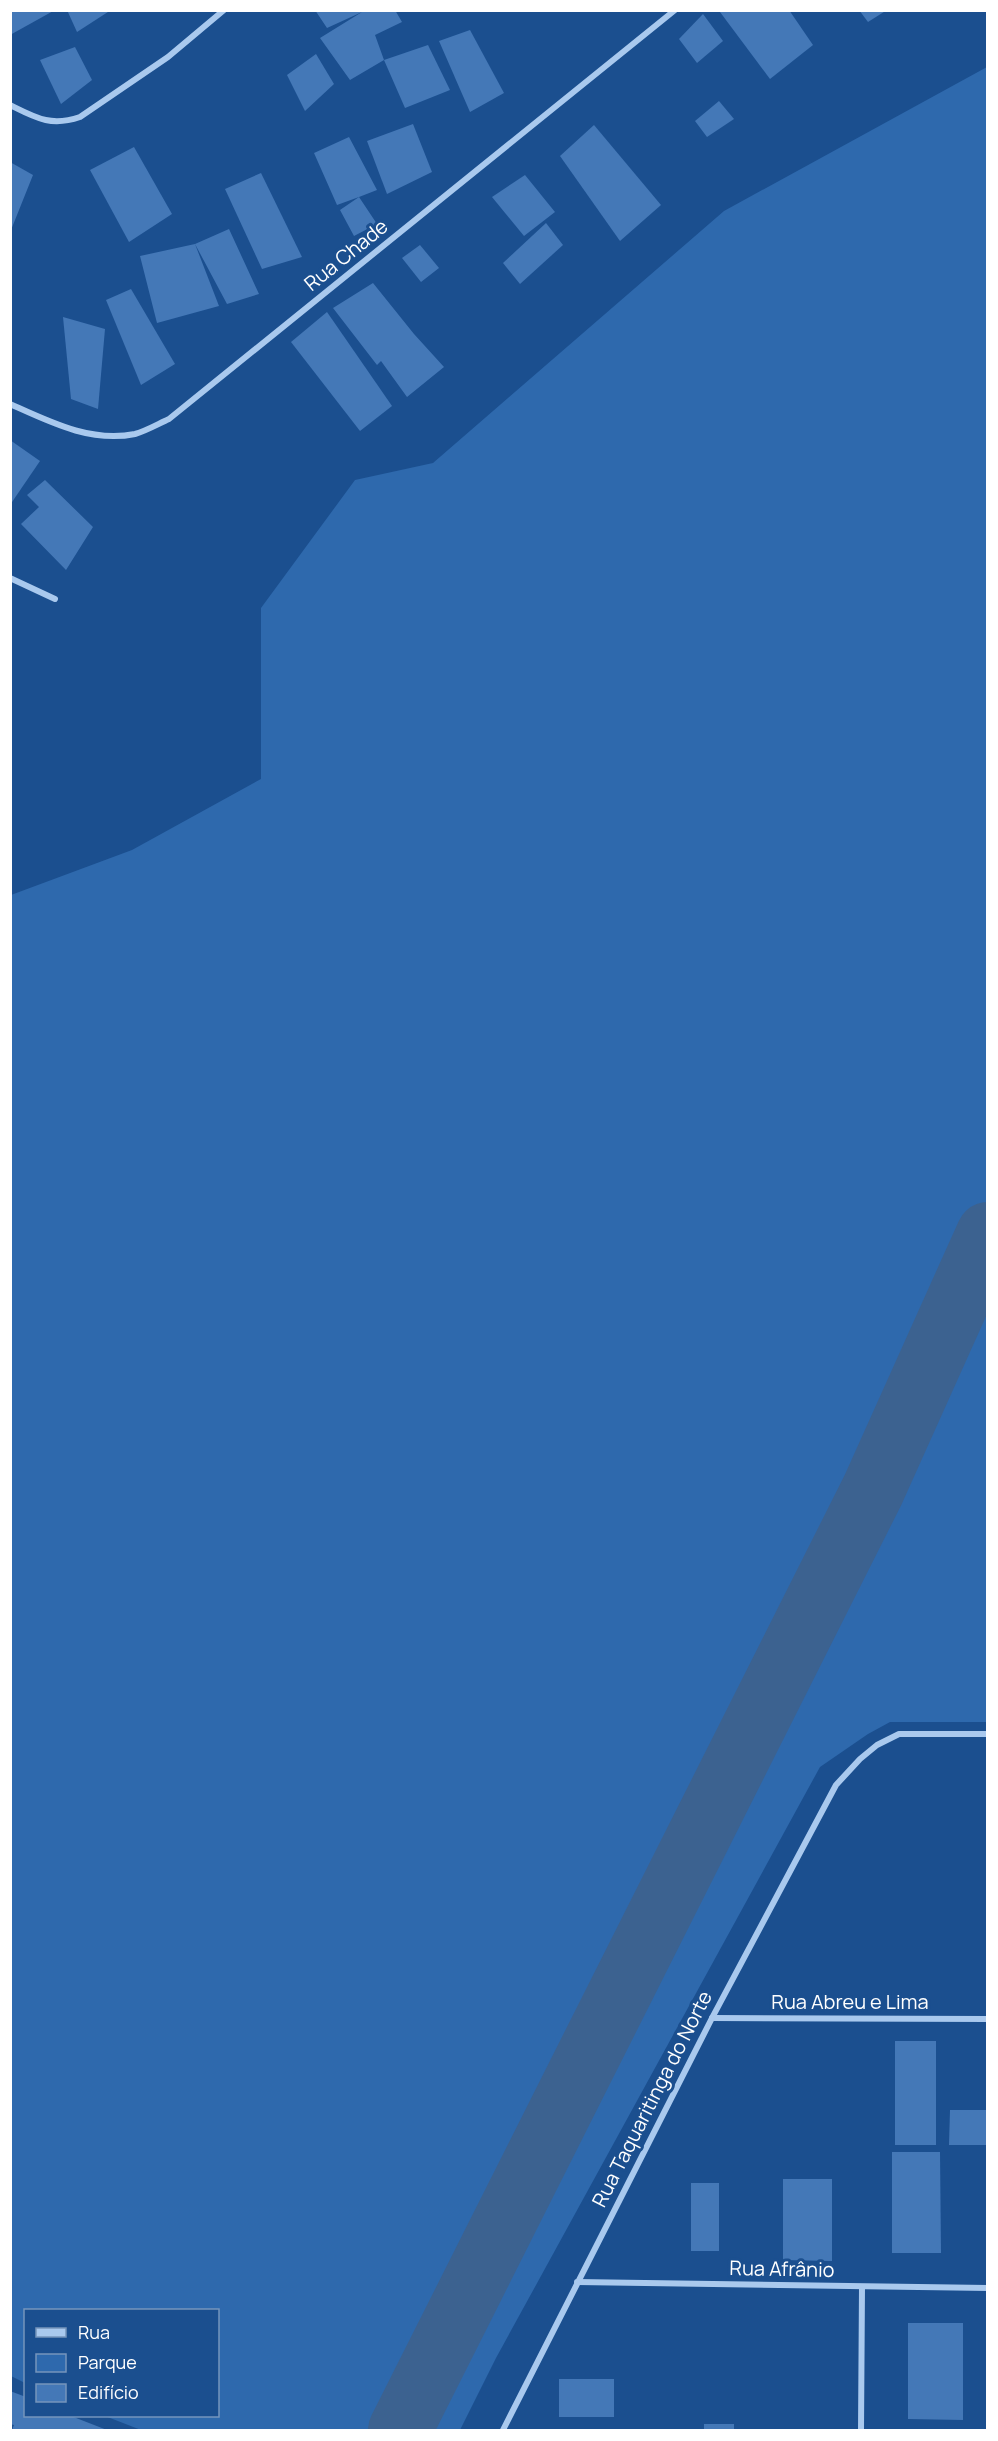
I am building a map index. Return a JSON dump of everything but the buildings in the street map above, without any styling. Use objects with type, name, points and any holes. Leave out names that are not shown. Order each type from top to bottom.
[{"type":"street","points":[[10,105],[51,122],[67,122],[80,117],[168,57],[224,10]]},
{"type":"street","name":"Rua Chade","points":[[10,404],[80,432],[106,437],[136,434],[169,418],[675,10]]},
{"type":"street","points":[[10,578],[55,599]]},
{"type":"street","name":"Rua Taquaritinga do Norte","points":[[503,2430],[712,2018],[836,1785],[860,1759],[877,1745],[899,1734],[987,1734]]},
{"type":"street","name":"Rua Abreu e Lima","points":[[712,2018],[987,2019]]},
{"type":"street","name":"Rua Afrânio","points":[[577,2282],[987,2288]]},
{"type":"street","points":[[861,2430],[862,2287]]},
{"type":"green space","points":[[987,67],[987,1722],[890,1722],[868,1734],[820,1767],[496,2358],[460,2430],[418,2430],[458,2348],[409,2430],[141,2430],[108,2417],[219,2417],[219,2309],[24,2309],[24,2382],[11,2376],[11,895],[132,850],[261,779],[261,608],[355,480],[433,463],[724,211]]},
{"type":"waterway","points":[[400,2430],[873,1490],[988,1234]]}]
